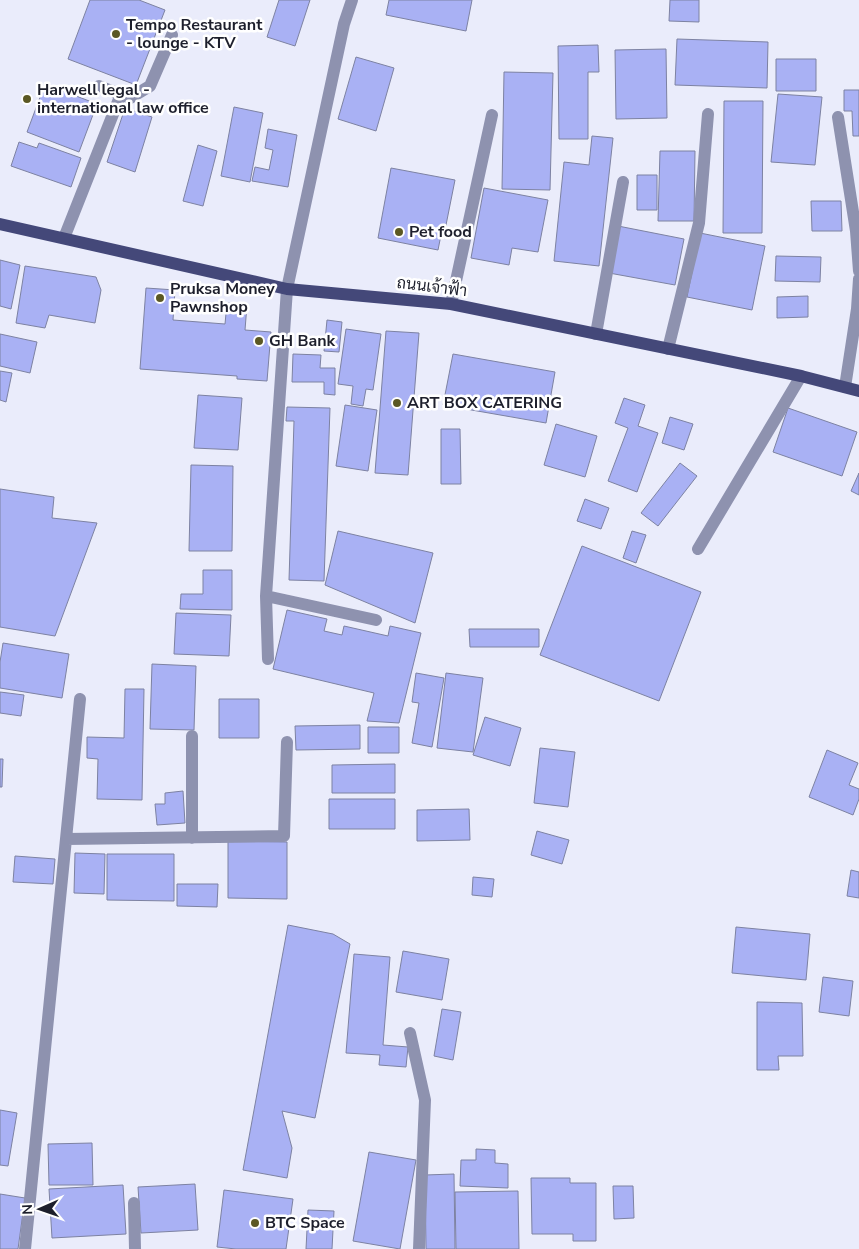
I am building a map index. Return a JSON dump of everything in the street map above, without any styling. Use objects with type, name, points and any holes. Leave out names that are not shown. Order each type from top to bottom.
[{"type":"main road","name":"ถนนเจ้าฟ้า","points":[[0,224],[287,289],[451,304],[801,376],[859,391]]},
{"type":"street","points":[[268,659],[266,596],[287,289],[344,24],[352,0]]},
{"type":"street","points":[[99,86],[130,98],[150,86],[172,35]]},
{"type":"street","points":[[64,238],[121,94]]},
{"type":"street","points":[[668,349],[700,223],[708,114]]},
{"type":"street","points":[[451,304],[492,115]]},
{"type":"street","points":[[838,116],[856,230],[859,271]]},
{"type":"street","points":[[596,334],[623,182]]},
{"type":"street","points":[[845,387],[857,309],[859,279]]},
{"type":"street","points":[[698,549],[801,376]]},
{"type":"street","points":[[266,596],[376,620]]},
{"type":"street","points":[[25,1249],[80,699]]},
{"type":"street","points":[[192,736],[192,838]]},
{"type":"street","points":[[66,839],[284,836],[287,742]]},
{"type":"street","points":[[410,1033],[425,1100],[419,1249]]},
{"type":"street","points":[[134,1203],[135,1249]]},
{"type":"building","name":"Tempo Restaurant - lounge - KTV","points":[[90,0],[139,0],[165,10],[136,85],[68,59]]},
{"type":"building","points":[[279,0],[310,0],[295,46],[267,37]]},
{"type":"building","points":[[389,0],[472,0],[466,31],[386,15]]},
{"type":"building","points":[[670,0],[699,0],[699,22],[669,21]]},
{"type":"building","points":[[677,39],[768,42],[767,88],[675,85]]},
{"type":"building","points":[[598,45],[599,72],[588,72],[588,139],[559,139],[558,46]]},
{"type":"building","points":[[666,49],[667,118],[616,119],[615,50]]},
{"type":"building","points":[[356,57],[394,68],[376,131],[338,119]]},
{"type":"building","points":[[776,59],[816,59],[816,91],[776,91]]},
{"type":"building","points":[[504,72],[553,73],[550,190],[502,189]]},
{"type":"building","points":[[45,84],[97,104],[79,152],[27,132]]},
{"type":"building","points":[[844,90],[859,90],[859,136],[853,136],[852,111],[844,111]]},
{"type":"building","points":[[778,94],[822,97],[815,165],[771,162]]},
{"type":"building","points":[[724,101],[763,101],[762,233],[723,233]]},
{"type":"building","points":[[234,107],[263,113],[250,182],[221,176]]},
{"type":"building","points":[[125,108],[152,117],[135,172],[107,162]]},
{"type":"building","points":[[268,129],[297,135],[288,187],[252,181],[255,167],[269,170],[273,150],[265,148]]},
{"type":"building","points":[[592,136],[613,138],[599,266],[554,261],[564,162],[589,165]]},
{"type":"building","points":[[19,142],[37,148],[39,143],[81,158],[71,187],[11,166]]},
{"type":"building","points":[[198,145],[217,151],[203,206],[183,201]]},
{"type":"building","points":[[660,151],[695,151],[694,221],[658,221]]},
{"type":"building","points":[[391,168],[455,180],[444,235],[441,235],[438,250],[378,238]]},
{"type":"building","points":[[637,175],[657,175],[657,210],[637,210]]},
{"type":"building","points":[[484,188],[548,200],[538,252],[512,248],[509,265],[471,258]]},
{"type":"building","points":[[811,201],[841,201],[842,231],[812,231]]},
{"type":"building","points":[[618,226],[684,239],[675,285],[609,273]]},
{"type":"building","points":[[700,233],[765,246],[752,310],[687,297]]},
{"type":"building","points":[[776,256],[821,257],[820,282],[775,281]]},
{"type":"building","points":[[0,260],[20,265],[11,309],[0,306]]},
{"type":"building","points":[[25,266],[96,277],[101,290],[95,323],[49,315],[45,328],[16,323]]},
{"type":"building","points":[[146,288],[175,290],[173,320],[225,324],[227,303],[247,305],[245,330],[271,332],[267,381],[237,379],[237,376],[140,369]]},
{"type":"building","points":[[808,296],[808,317],[777,318],[777,297]]},
{"type":"building","points":[[327,320],[342,322],[339,352],[324,351]]},
{"type":"building","points":[[346,329],[381,334],[373,390],[366,389],[363,406],[351,404],[353,386],[338,384]]},
{"type":"building","name":"ART BOX CATERING","points":[[386,331],[419,333],[408,475],[375,473]]},
{"type":"building","points":[[0,334],[37,342],[30,373],[0,366]]},
{"type":"building","points":[[293,354],[321,355],[320,368],[335,368],[335,395],[324,394],[324,382],[292,382]]},
{"type":"building","points":[[453,354],[555,372],[546,423],[443,405]]},
{"type":"building","points":[[0,371],[12,373],[6,402],[0,400]]},
{"type":"building","points":[[198,395],[242,398],[238,450],[194,448]]},
{"type":"building","points":[[624,398],[645,405],[638,426],[658,433],[637,492],[608,481],[628,428],[615,423]]},
{"type":"building","points":[[345,405],[377,410],[368,471],[336,466]]},
{"type":"building","points":[[287,407],[330,408],[324,581],[289,580],[294,421],[286,421]]},
{"type":"building","points":[[788,408],[857,432],[842,476],[773,452]]},
{"type":"building","points":[[670,417],[693,424],[684,450],[662,443]]},
{"type":"building","points":[[556,424],[597,436],[585,477],[544,465]]},
{"type":"building","points":[[441,429],[460,429],[461,484],[441,484]]},
{"type":"building","points":[[680,463],[697,476],[658,526],[641,513]]},
{"type":"building","points":[[191,465],[233,466],[232,551],[189,551]]},
{"type":"building","points":[[859,473],[859,495],[851,491]]},
{"type":"building","points":[[0,489],[54,497],[52,518],[97,523],[55,636],[0,627]]},
{"type":"building","points":[[585,499],[609,508],[601,529],[577,521]]},
{"type":"building","points":[[338,531],[433,553],[415,623],[325,585]]},
{"type":"building","points":[[632,531],[646,535],[636,563],[623,558]]},
{"type":"building","points":[[582,546],[701,592],[659,701],[540,655]]},
{"type":"building","points":[[203,570],[232,570],[232,610],[180,609],[181,594],[203,594]]},
{"type":"building","points":[[287,610],[327,619],[324,631],[342,635],[344,626],[388,636],[390,626],[421,633],[399,723],[367,721],[374,693],[273,669]]},
{"type":"building","points":[[176,613],[231,615],[229,656],[174,654]]},
{"type":"building","points":[[469,629],[539,629],[539,647],[470,647]]},
{"type":"building","points":[[3,643],[69,654],[62,698],[0,688],[0,662]]},
{"type":"building","points":[[152,664],[196,666],[194,730],[150,729]]},
{"type":"building","points":[[416,673],[444,678],[432,747],[412,743],[419,703],[412,702]]},
{"type":"building","points":[[446,673],[483,678],[473,752],[437,748]]},
{"type":"building","points":[[125,689],[144,689],[142,800],[97,799],[98,759],[87,758],[87,737],[124,738]]},
{"type":"building","points":[[0,692],[24,695],[21,716],[0,713]]},
{"type":"building","points":[[219,699],[259,699],[259,738],[219,738]]},
{"type":"building","points":[[485,717],[521,728],[510,766],[473,755]]},
{"type":"building","points":[[360,725],[360,749],[296,750],[295,726]]},
{"type":"building","points":[[368,727],[399,727],[399,753],[368,753]]},
{"type":"building","points":[[540,748],[575,752],[568,807],[534,803]]},
{"type":"building","points":[[827,750],[858,763],[849,785],[859,789],[859,799],[853,815],[809,797]]},
{"type":"building","points":[[0,759],[3,759],[2,787],[0,787]]},
{"type":"building","points":[[395,764],[395,793],[332,793],[332,765]]},
{"type":"building","points":[[183,791],[185,823],[157,825],[155,804],[165,804],[165,793]]},
{"type":"building","points":[[329,799],[395,799],[395,829],[329,829]]},
{"type":"building","points":[[469,809],[470,840],[417,841],[417,810]]},
{"type":"building","points":[[537,831],[569,840],[562,864],[531,855]]},
{"type":"building","points":[[228,841],[287,842],[287,899],[228,898]]},
{"type":"building","points":[[75,853],[105,854],[104,894],[74,893]]},
{"type":"building","points":[[107,854],[174,854],[174,901],[107,900]]},
{"type":"building","points":[[15,856],[55,859],[53,884],[13,882]]},
{"type":"building","points":[[851,870],[859,872],[859,898],[847,896]]},
{"type":"building","points":[[473,877],[494,879],[492,897],[472,895]]},
{"type":"building","points":[[177,884],[218,884],[217,907],[177,906]]},
{"type":"building","points":[[288,925],[333,934],[350,944],[315,1118],[282,1111],[292,1148],[287,1178],[243,1170]]},
{"type":"building","points":[[736,927],[810,934],[806,980],[732,973]]},
{"type":"building","points":[[403,951],[449,959],[442,1000],[396,992]]},
{"type":"building","points":[[354,954],[390,957],[383,1045],[408,1047],[406,1067],[379,1065],[380,1055],[346,1053]]},
{"type":"building","points":[[823,977],[853,981],[849,1016],[819,1012]]},
{"type":"building","points":[[757,1002],[802,1003],[803,1056],[778,1056],[779,1070],[757,1070]]},
{"type":"building","points":[[442,1009],[461,1012],[453,1060],[434,1056]]},
{"type":"building","points":[[0,1110],[17,1113],[8,1166],[0,1165]]},
{"type":"building","points":[[92,1143],[93,1185],[49,1185],[48,1144]]},
{"type":"building","points":[[476,1149],[495,1150],[495,1163],[508,1164],[508,1188],[460,1186],[461,1160],[476,1160]]},
{"type":"building","points":[[369,1152],[416,1160],[400,1249],[353,1241]]},
{"type":"building","points":[[454,1174],[455,1249],[426,1249],[425,1175]]},
{"type":"building","points":[[531,1178],[570,1178],[570,1183],[596,1183],[596,1241],[573,1241],[573,1234],[532,1234]]},
{"type":"building","points":[[195,1184],[198,1230],[141,1233],[138,1187]]},
{"type":"building","points":[[123,1185],[126,1234],[52,1238],[49,1189]]},
{"type":"building","points":[[613,1186],[633,1186],[634,1218],[614,1219]]},
{"type":"building","name":"BTC Space","points":[[224,1190],[293,1199],[286,1249],[217,1247]]},
{"type":"building","points":[[518,1191],[519,1249],[456,1249],[455,1192]]},
{"type":"building","points":[[0,1194],[25,1198],[18,1249],[0,1249]]},
{"type":"building","points":[[308,1210],[334,1211],[332,1249],[306,1249]]},
{"type":"place","name":"Tempo Restaurant - lounge - KTV","points":[[116,34]]},
{"type":"place","name":"Harwell legal - international law office","points":[[27,99]]},
{"type":"place","name":"Pet food","points":[[399,232]]},
{"type":"place","name":"Pruksa Money Pawnshop","points":[[160,298]]},
{"type":"place","name":"GH Bank","points":[[259,341]]},
{"type":"place","name":"ART BOX CATERING","points":[[397,403]]},
{"type":"place","name":"BTC Space","points":[[255,1223]]}]
